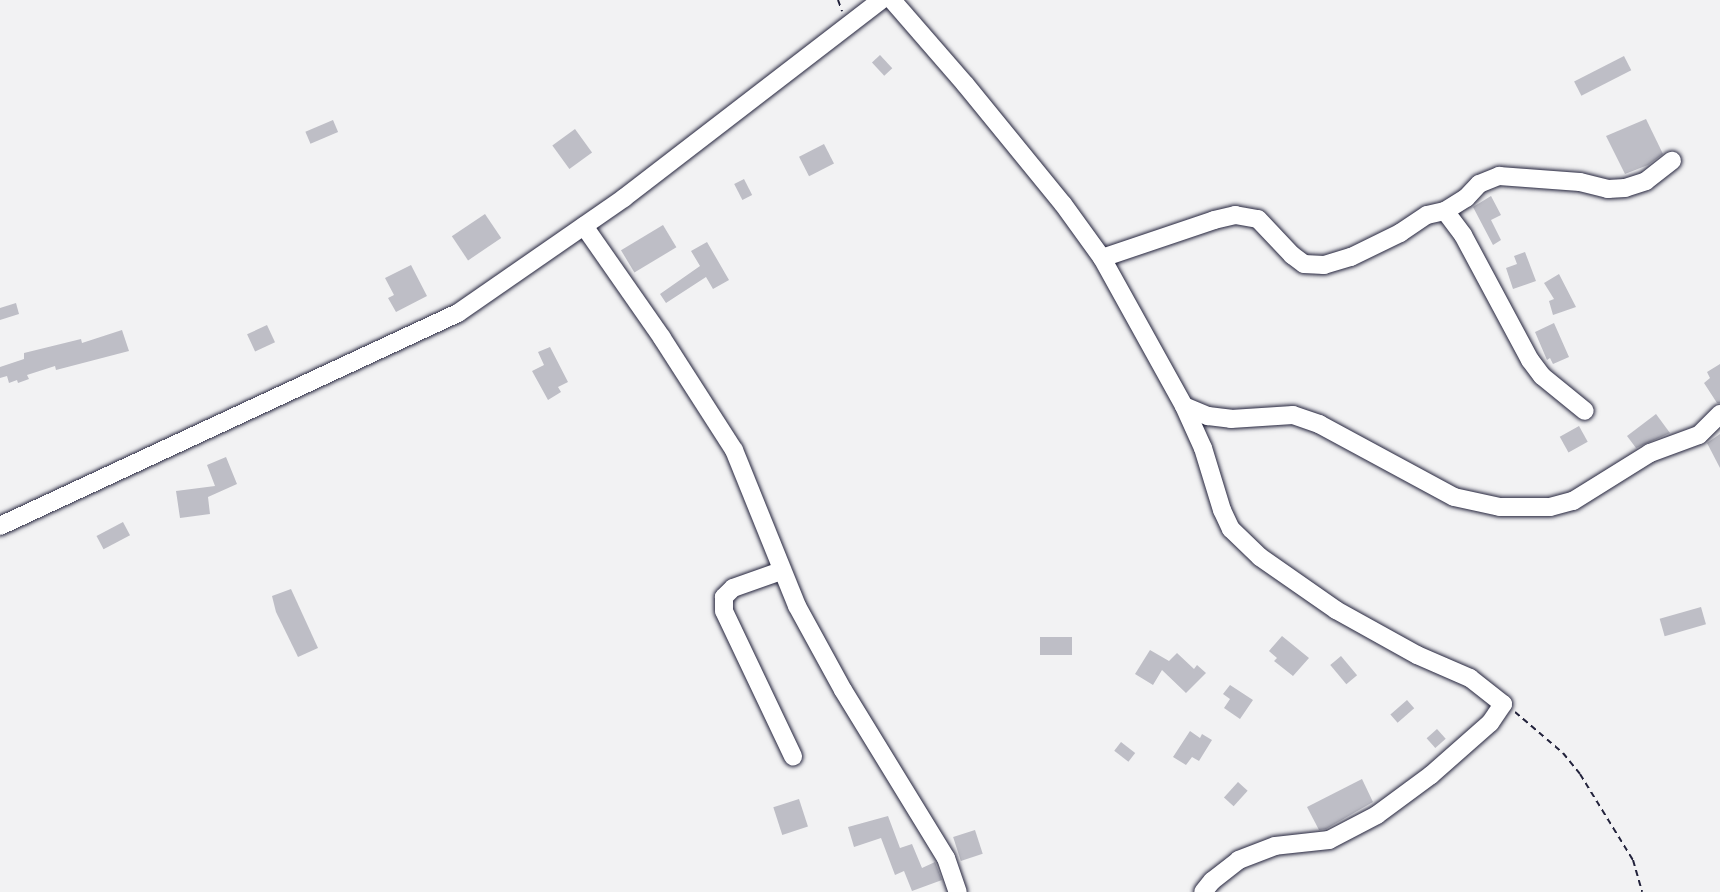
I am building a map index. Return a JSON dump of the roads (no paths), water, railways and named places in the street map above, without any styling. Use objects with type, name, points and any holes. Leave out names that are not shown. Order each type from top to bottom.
[{"type":"street","points":[[0,526],[458,313],[584,226],[881,0]]},
{"type":"street","points":[[892,0],[965,84],[1063,204],[1102,258],[1184,406],[1203,448],[1222,510],[1231,529],[1260,557],[1336,610],[1417,655],[1470,678],[1503,704],[1490,723],[1431,775],[1377,815],[1329,840],[1275,846],[1239,860],[1212,881],[1203,892]]},
{"type":"street","points":[[1102,258],[1235,215],[1258,219],[1292,255],[1304,264],[1324,266],[1380,242],[1427,215],[1445,211],[1466,198],[1479,184],[1499,176],[1580,183],[1608,189],[1626,188],[1646,181],[1672,161]]},
{"type":"street","points":[[1445,211],[1463,235],[1530,360],[1542,376],[1585,411]]},
{"type":"street","points":[[584,226],[662,338],[734,450],[781,571],[843,690],[946,858],[958,892]]},
{"type":"street","points":[[1184,406],[1208,416],[1231,420],[1293,415],[1319,424],[1454,497],[1500,507],[1540,507],[1573,501],[1650,453],[1699,435],[1720,414]]},
{"type":"street","points":[[781,571],[734,588],[724,597],[724,611],[793,756]]}]
